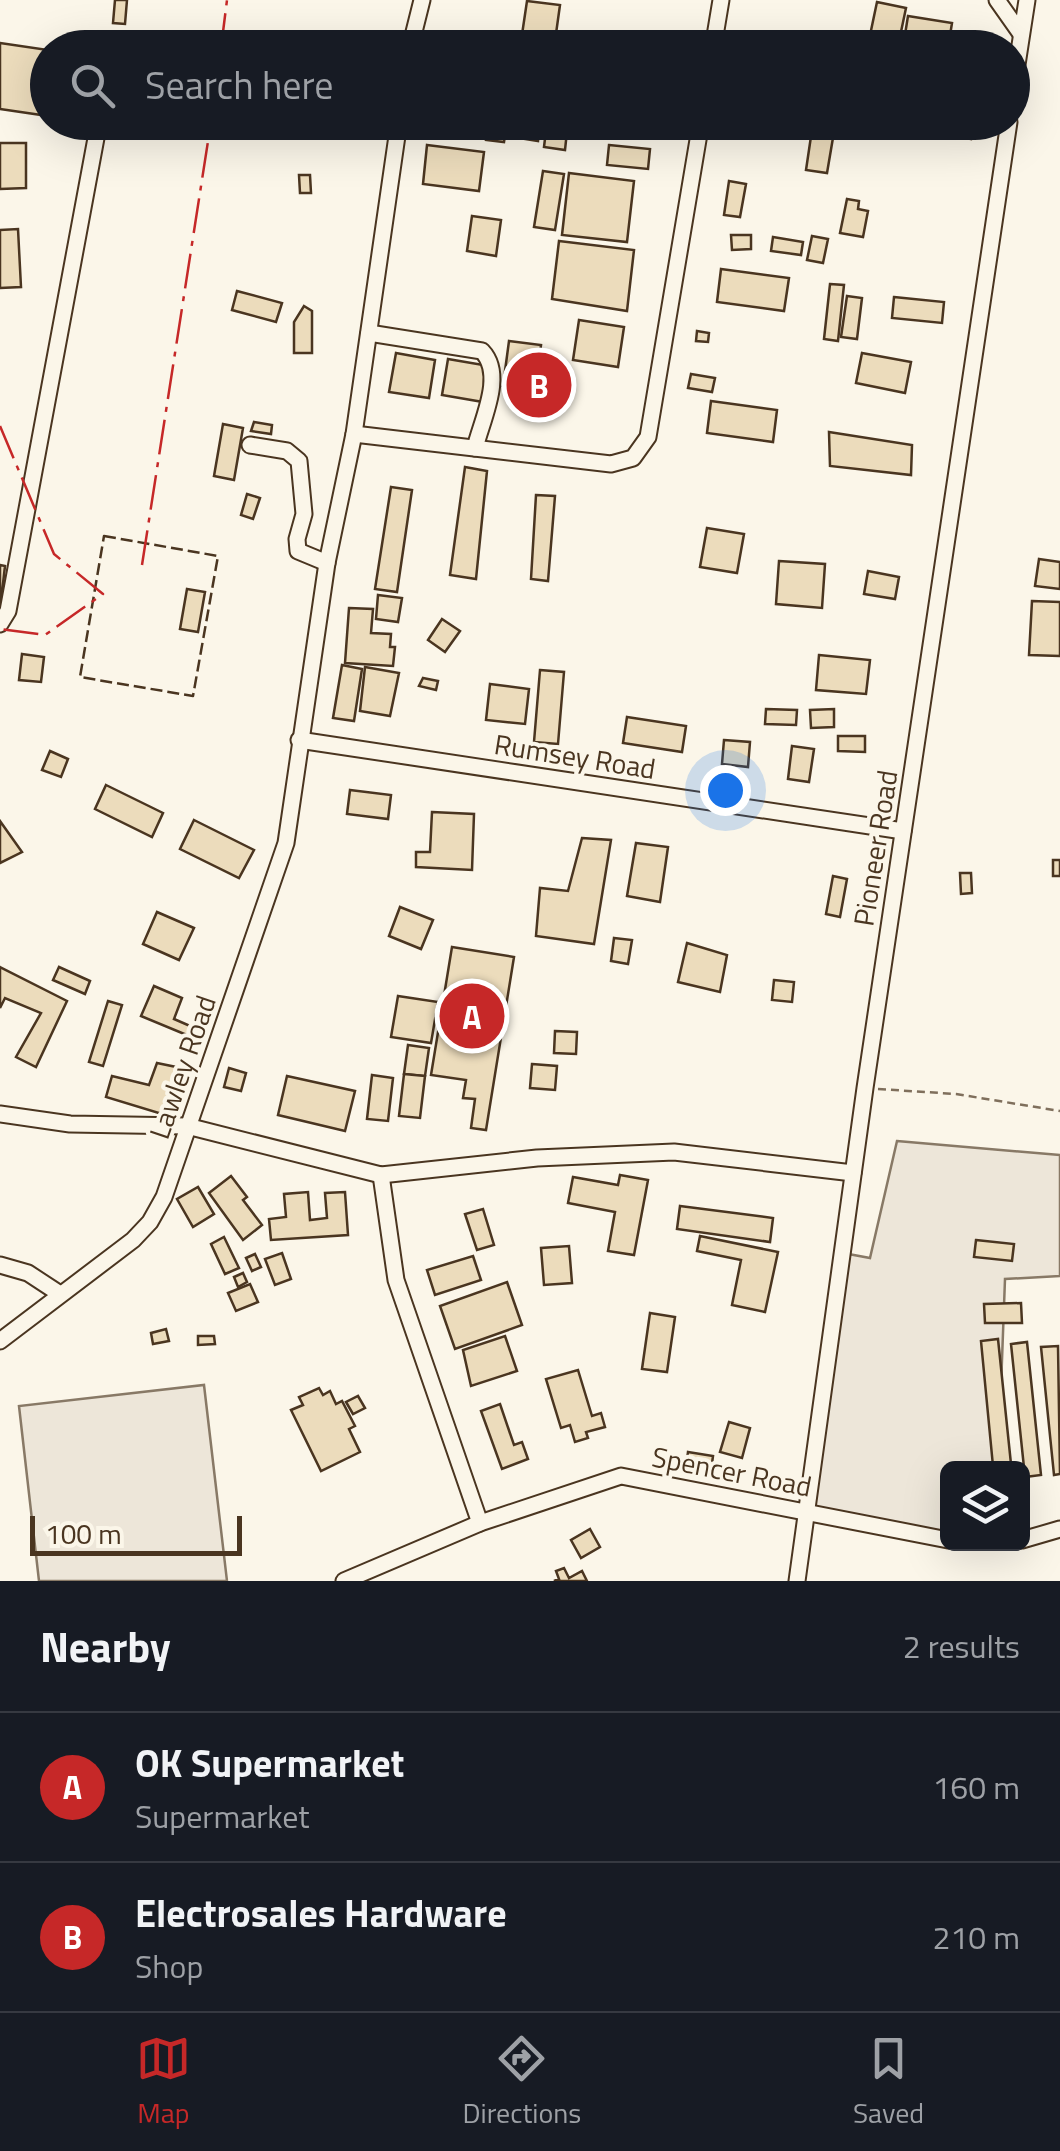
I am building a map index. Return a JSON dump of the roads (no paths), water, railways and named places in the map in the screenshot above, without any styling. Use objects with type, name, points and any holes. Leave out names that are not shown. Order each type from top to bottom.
[{"type":"street","points":[[414,30],[422,0]]},
{"type":"street","points":[[717,30],[722,0]]},
{"type":"street","points":[[997,0],[1019,30]]},
{"type":"street","points":[[1023,30],[1027,0]]},
{"type":"street","points":[[0,624],[8,611],[96,140]]},
{"type":"street","name":"Lawley Road","points":[[0,1341],[133,1240],[150,1222],[164,1197],[286,843],[328,563],[354,434],[396,140]]},
{"type":"street","points":[[354,434],[611,464],[633,458],[648,437],[698,140]]},
{"type":"street","name":"Pioneer Road","points":[[797,1581],[865,1088],[1006,140]]},
{"type":"street","points":[[369,332],[482,351],[490,359],[494,375],[475,448]]},
{"type":"street","points":[[250,445],[287,451],[299,461],[304,514],[297,539],[298,552],[328,563]]},
{"type":"street","points":[[0,544],[19,548]]},
{"type":"street","name":"Rumsey Road","points":[[300,740],[903,831]]},
{"type":"street","points":[[0,1114],[70,1124],[187,1126],[381,1175],[537,1158],[674,1152],[854,1173]]},
{"type":"street","points":[[381,1175],[396,1280],[480,1522]]},
{"type":"street","points":[[0,1266],[28,1273],[60,1294]]},
{"type":"street","name":"Spencer Road","points":[[344,1581],[480,1522],[621,1476],[940,1538]]},
{"type":"street","points":[[1030,1537],[1060,1528]]},
{"type":"place","name":"Electrosales Hardware","points":[[539,385]]},
{"type":"place","name":"OK Supermarket","points":[[472,1016]]}]
